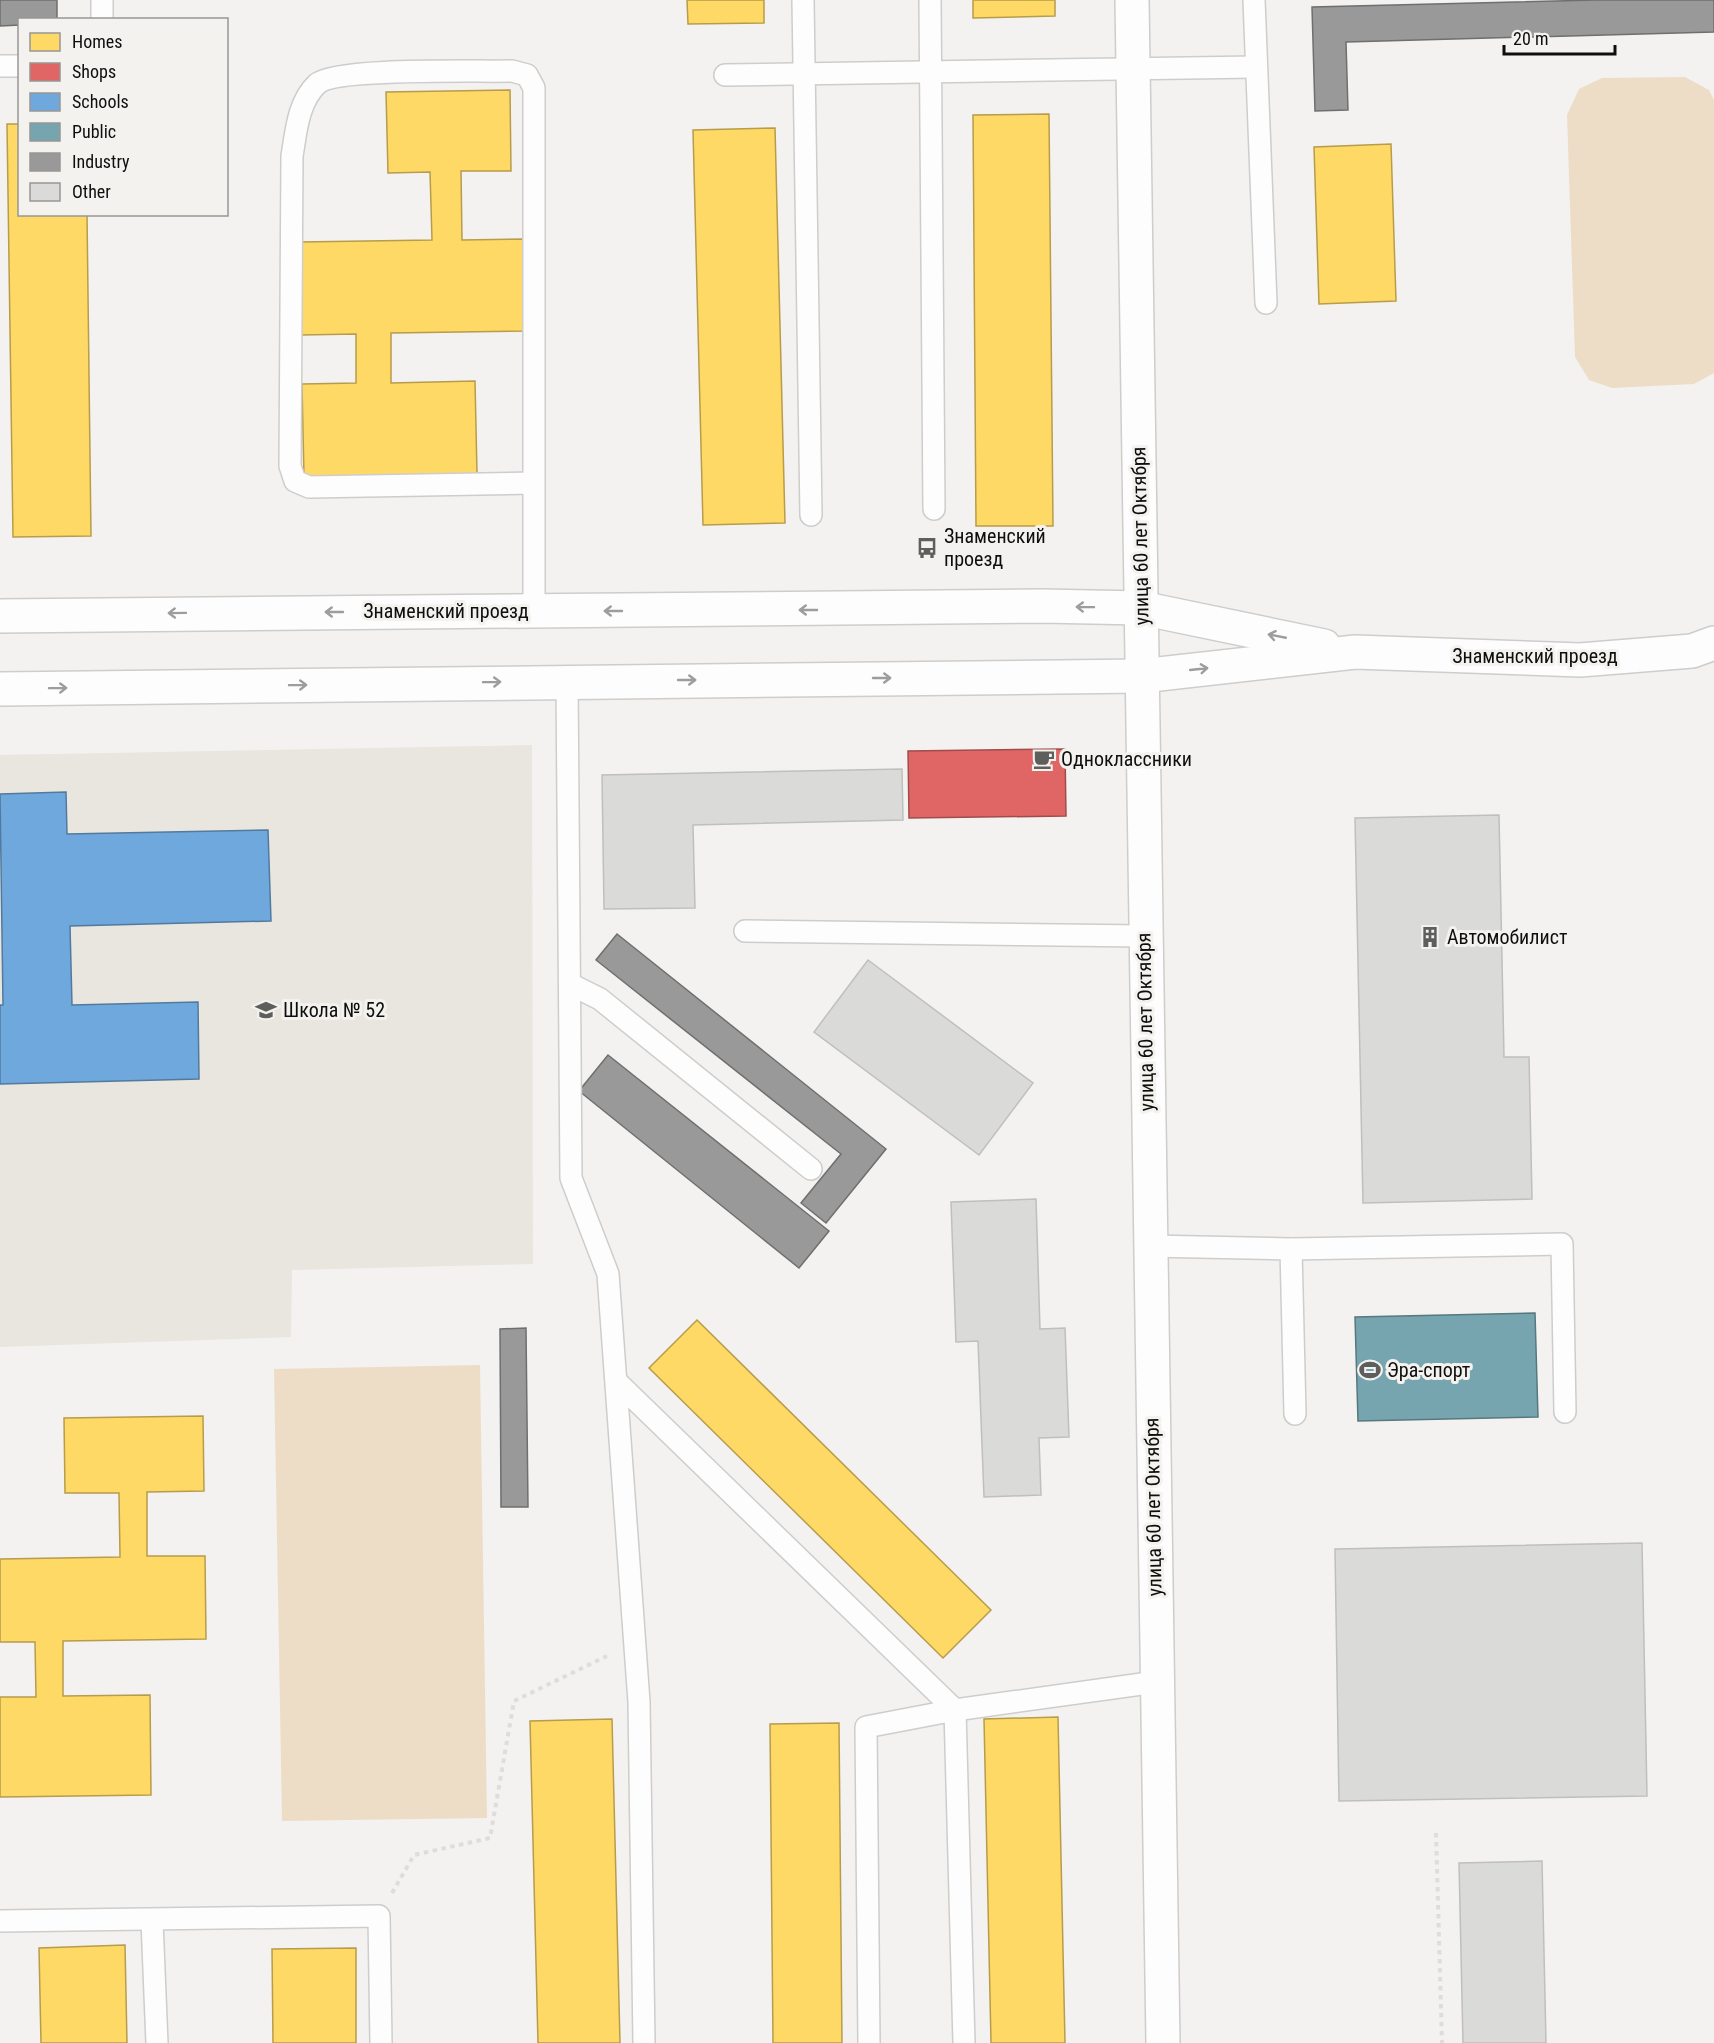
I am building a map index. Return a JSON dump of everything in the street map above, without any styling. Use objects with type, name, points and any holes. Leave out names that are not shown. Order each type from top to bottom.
[{"type":"main road","name":"улица 60 лет Октября","points":[[1132,0],[1162,2043]]},
{"type":"main road","name":"Знаменский проезд","points":[[0,616],[1042,606],[1141,608],[1355,652]]},
{"type":"main road","name":"Знаменский проезд","points":[[0,689],[1141,676],[1355,652],[1580,660],[1692,651],[1714,643]]},
{"type":"lane","points":[[102,0],[102,18]]},
{"type":"lane","points":[[803,0],[810,515]]},
{"type":"lane","points":[[930,0],[934,509]]},
{"type":"lane","points":[[1254,0],[1266,303]]},
{"type":"lane","points":[[0,66],[18,66]]},
{"type":"lane","points":[[725,75],[1132,67],[1256,67]]},
{"type":"lane","points":[[533,483],[309,487],[295,481],[290,466],[292,156],[302,106],[318,83],[346,74],[512,71],[527,75],[534,88],[534,611]]},
{"type":"lane","points":[[567,681],[571,1178],[608,1274],[640,1714],[644,2043]]},
{"type":"lane","points":[[746,931],[1144,936]]},
{"type":"lane","points":[[570,984],[600,999],[811,1169]]},
{"type":"lane","points":[[1149,1246],[1291,1249],[1562,1244],[1565,1412]]},
{"type":"lane","points":[[1291,1249],[1294,1414]]},
{"type":"lane","points":[[617,1382],[955,1710],[964,2043]]},
{"type":"lane","points":[[869,2043],[866,1727],[955,1710],[1156,1682]]},
{"type":"lane","points":[[0,1921],[152,1921],[379,1916],[381,2043]]},
{"type":"lane","points":[[152,1921],[157,2043]]},
{"type":"path","points":[[379,1916],[414,1855],[490,1838],[514,1701],[635,1643]]},
{"type":"path","points":[[1436,1833],[1442,2043]]},
{"type":"shaded area","points":[[1685,77],[1709,90],[1714,100],[1714,373],[1694,384],[1612,388],[1589,380],[1575,357],[1567,115],[1579,89],[1602,78]]},
{"type":"shaded area","name":"Школа № 52","points":[[532,745],[533,1264],[292,1270],[291,1337],[0,1347],[0,755]]},
{"type":"shaded area","points":[[480,1365],[487,1818],[282,1821],[274,1369]]},
{"type":"building: Homes","points":[[687,0],[764,0],[764,23],[688,24]]},
{"type":"building: Homes","points":[[973,0],[1055,0],[1055,16],[973,18]]},
{"type":"building: Homes","points":[[510,90],[511,171],[461,171],[462,240],[524,239],[525,331],[391,333],[391,383],[475,381],[477,474],[304,477],[302,384],[356,383],[356,334],[301,335],[300,242],[432,240],[430,172],[388,173],[386,92]]},
{"type":"building: Homes","points":[[1049,114],[1053,526],[976,526],[973,115]]},
{"type":"building: Homes","points":[[7,124],[18,124],[18,216],[87,216],[91,536],[13,537]]},
{"type":"building: Homes","points":[[775,128],[785,523],[703,525],[693,130]]},
{"type":"building: Homes","points":[[1391,144],[1396,301],[1319,304],[1314,147]]},
{"type":"building: Homes","points":[[697,1320],[991,1610],[943,1658],[649,1368]]},
{"type":"building: Homes","points":[[203,1416],[204,1491],[147,1492],[147,1556],[205,1556],[206,1639],[63,1641],[63,1696],[150,1695],[151,1795],[0,1797],[0,1697],[36,1697],[35,1642],[0,1642],[0,1559],[120,1557],[119,1493],[65,1493],[64,1418]]},
{"type":"building: Homes","points":[[1058,1717],[1065,2043],[991,2043],[984,1719]]},
{"type":"building: Homes","points":[[612,1719],[620,2043],[538,2043],[530,1721]]},
{"type":"building: Homes","points":[[839,1723],[842,2043],[773,2043],[770,1724]]},
{"type":"building: Homes","points":[[125,1945],[127,2043],[41,2043],[39,1948]]},
{"type":"building: Homes","points":[[356,1948],[356,2043],[273,2043],[272,1949]]},
{"type":"building: Shops","points":[[1065,749],[1066,816],[909,818],[908,751]]},
{"type":"building: Schools","points":[[66,792],[67,834],[268,830],[271,921],[70,926],[72,1005],[198,1002],[199,1079],[0,1084],[0,1005],[3,1005],[0,794]]},
{"type":"building: Public","points":[[1535,1313],[1538,1417],[1358,1421],[1355,1317]]},
{"type":"building: Industry","points":[[0,0],[57,0],[57,18],[18,18],[18,25],[0,26]]},
{"type":"building: Industry","points":[[1596,0],[1714,0],[1714,32],[1346,42],[1348,110],[1315,111],[1312,7]]},
{"type":"building: Industry","points":[[617,934],[886,1149],[826,1223],[801,1203],[841,1154],[596,960]]},
{"type":"building: Industry","points":[[608,1055],[829,1231],[799,1268],[579,1091]]},
{"type":"building: Industry","points":[[526,1328],[528,1507],[501,1507],[500,1329]]},
{"type":"building: Other","points":[[902,769],[903,820],[693,825],[695,908],[604,909],[602,775]]},
{"type":"building: Other","name":"Автомобилист","points":[[1499,815],[1504,1057],[1529,1057],[1532,1199],[1363,1203],[1355,818]]},
{"type":"building: Other","points":[[868,960],[1033,1083],[979,1155],[814,1032]]},
{"type":"building: Other","points":[[1036,1199],[1040,1329],[1065,1328],[1069,1437],[1039,1438],[1041,1495],[984,1497],[978,1341],[956,1342],[951,1202]]},
{"type":"building: Other","points":[[1642,1543],[1647,1796],[1339,1801],[1335,1549]]},
{"type":"building: Other","points":[[1542,1861],[1546,2043],[1463,2043],[1459,1863]]},
{"type":"place","name":"Знаменский проезд","points":[[927,548]]},
{"type":"place","name":"Одноклассники","points":[[1044,759]]},
{"type":"place","name":"Автомобилист","points":[[1430,937]]},
{"type":"place","name":"Школа № 52","points":[[266,1010]]},
{"type":"place","name":"Эра-спорт","points":[[1370,1370]]}]
